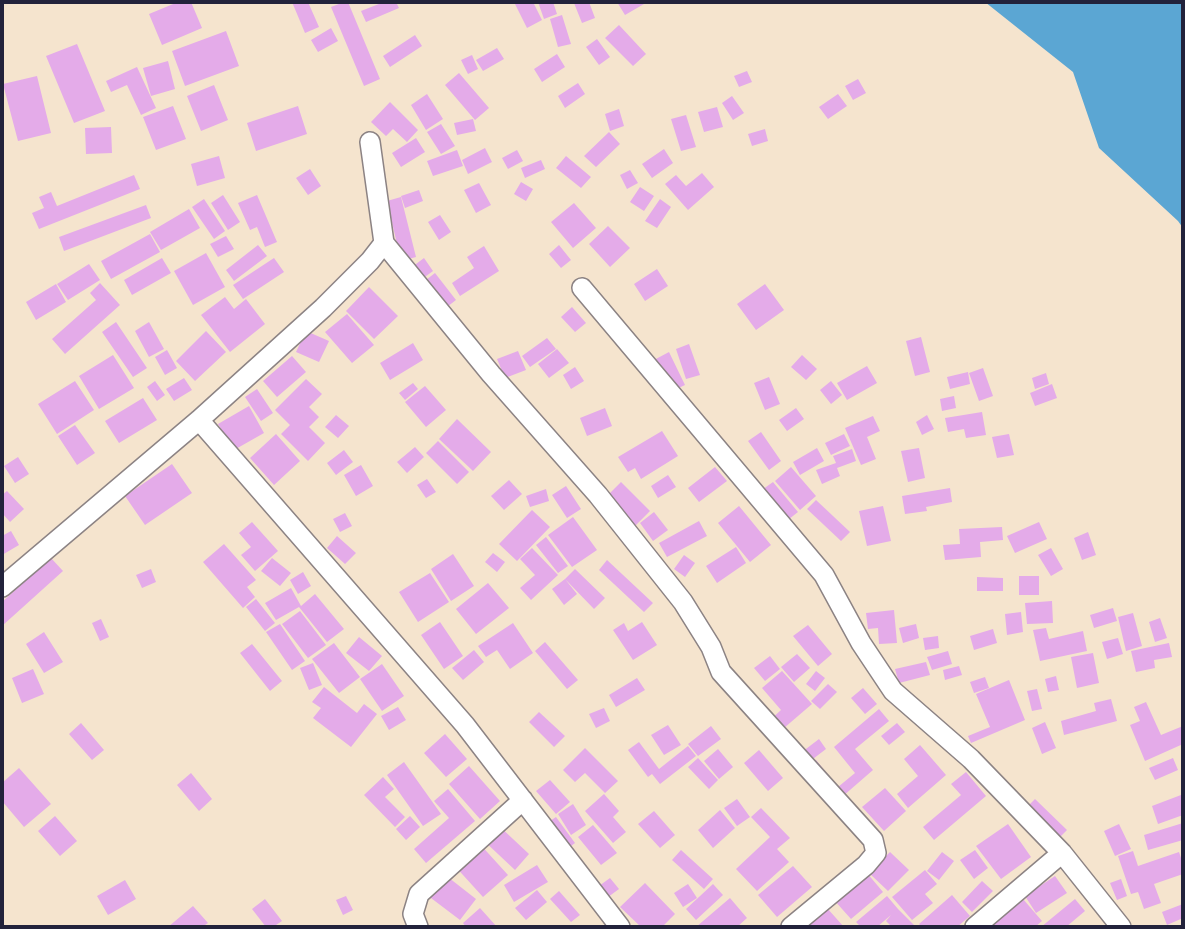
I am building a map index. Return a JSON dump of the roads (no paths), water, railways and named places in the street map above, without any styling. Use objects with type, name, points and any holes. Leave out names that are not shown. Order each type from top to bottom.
[{"type":"street","points":[[370,142],[384,243],[491,374],[598,495],[683,602],[711,647],[721,672],[873,841],[876,853],[866,865],[791,927]]},
{"type":"street","points":[[2,587],[199,420],[323,308],[370,261],[384,243]]},
{"type":"street","points":[[582,288],[824,575],[861,643],[893,691],[971,759],[1062,853],[1121,927]]},
{"type":"street","points":[[199,420],[466,724],[620,927]]},
{"type":"street","points":[[418,927],[413,914],[418,894],[523,800]]},
{"type":"street","points":[[975,927],[1062,853]]},
{"type":"water","points":[[985,2],[1183,2],[1183,228],[1099,148],[1073,72]]}]
